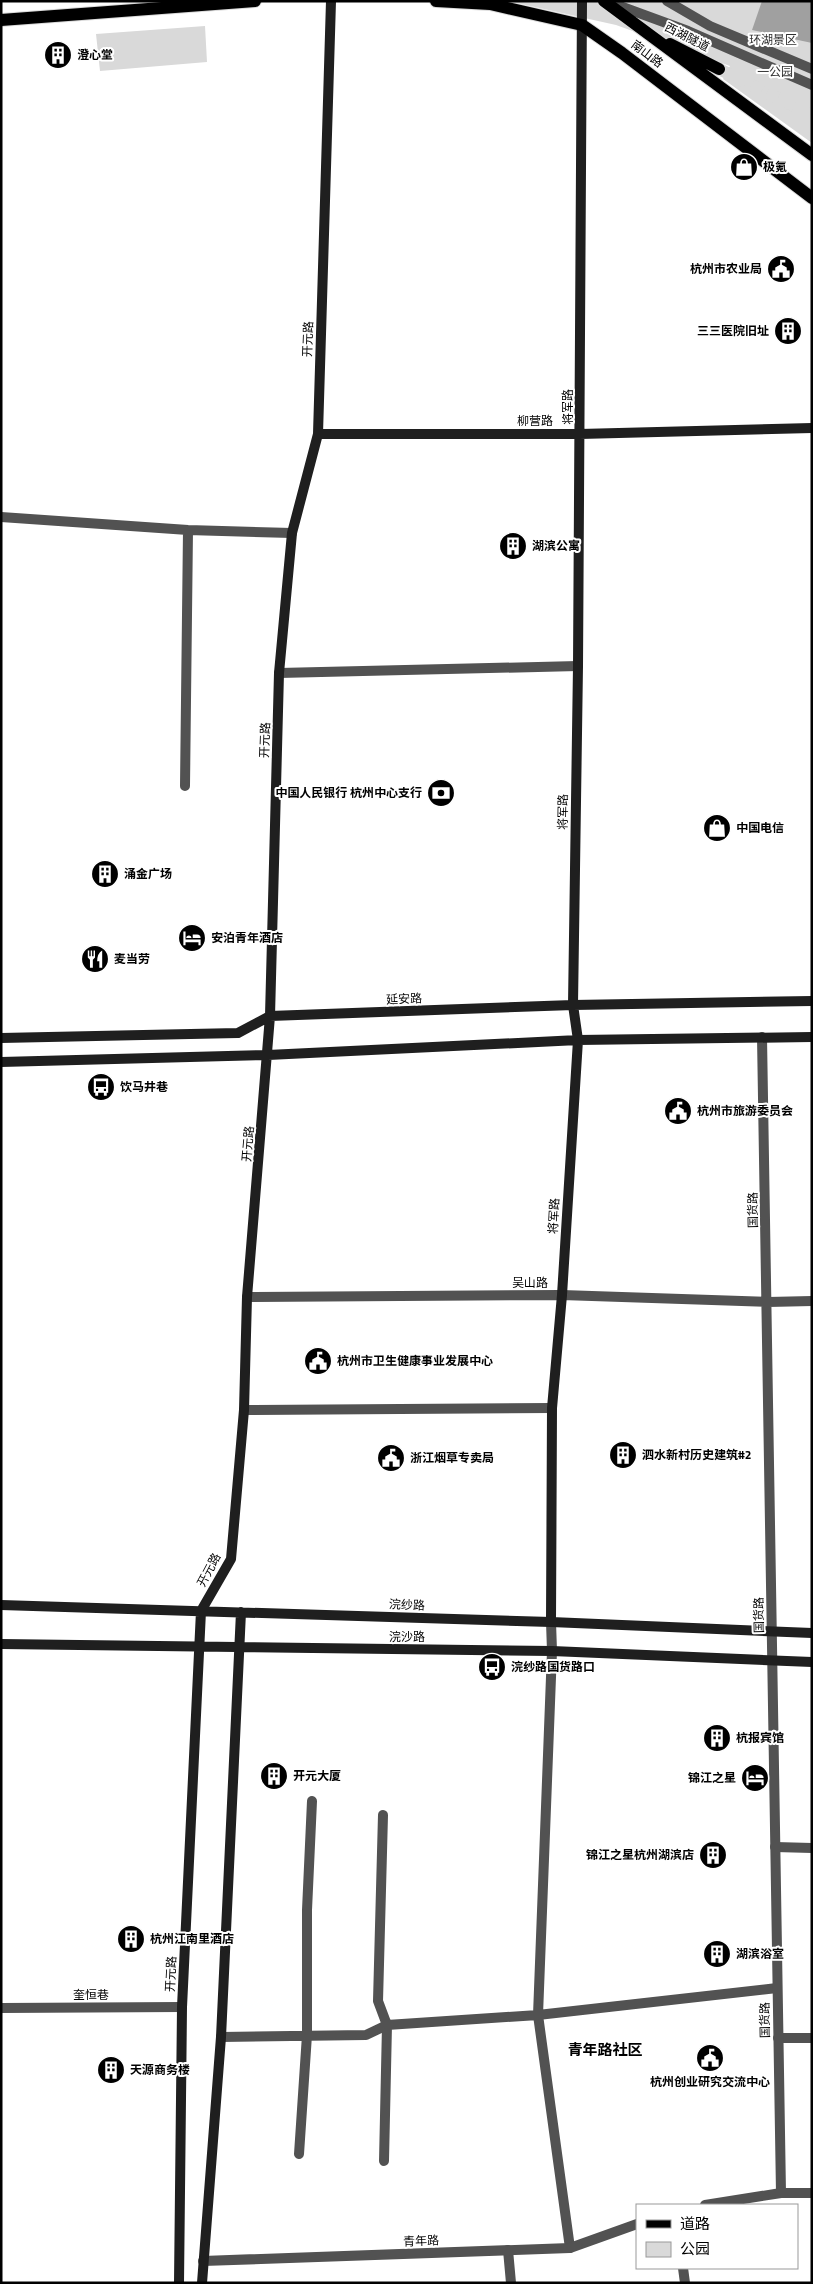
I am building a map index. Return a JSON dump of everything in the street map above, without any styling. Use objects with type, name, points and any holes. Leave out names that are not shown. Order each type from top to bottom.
[{"type":"main road","points":[[1,20],[255,1]]},
{"type":"main road","name":"南山路","points":[[436,1],[490,4],[582,25],[622,52],[812,198]]},
{"type":"main road","name":"南山路","points":[[604,1],[812,155]]},
{"type":"main road","name":"西湖隧道","points":[[642,30],[719,69]]},
{"type":"street","name":"开元路","points":[[179,2283],[182,2007],[201,1611],[231,1559],[244,1410],[247,1297],[270,1016],[279,672],[292,533],[318,434],[331,1]]},
{"type":"street","name":"将军路","points":[[551,1622],[552,1408],[562,1295],[578,1040],[573,1005],[578,666],[582,1]]},
{"type":"street","points":[[608,1],[688,31],[812,85]]},
{"type":"street","points":[[667,1],[710,26],[812,69]]},
{"type":"street","name":"柳营路","points":[[318,434],[580,434],[812,428]]},
{"type":"street","points":[[1,517],[188,530],[292,533]]},
{"type":"street","points":[[185,786],[188,530]]},
{"type":"street","points":[[279,672],[578,666]]},
{"type":"street","name":"延安路","points":[[1,1038],[238,1032],[270,1016],[573,1005],[812,1000]]},
{"type":"street","name":"国货路","points":[[762,1037],[768,1302],[781,2193]]},
{"type":"street","points":[[1,1062],[268,1055],[578,1040],[812,1037]]},
{"type":"street","name":"吴山路","points":[[247,1297],[562,1295],[768,1302],[812,1301]]},
{"type":"street","points":[[244,1410],[552,1408]]},
{"type":"street","name":"浣纱路","points":[[1,1606],[551,1622],[812,1633]]},
{"type":"street","points":[[202,2283],[221,2037],[241,1612]]},
{"type":"street","points":[[551,1622],[552,1651],[538,2015],[570,2248]]},
{"type":"street","name":"浣沙路","points":[[1,1644],[552,1651],[812,1662]]},
{"type":"street","points":[[299,2154],[307,2035],[306,1910],[312,1801]]},
{"type":"street","points":[[383,1815],[378,2001],[386,2026],[384,2161]]},
{"type":"street","points":[[775,1847],[812,1848]]},
{"type":"street","points":[[221,2037],[366,2035],[386,2026],[538,2015],[777,1988]]},
{"type":"street","name":"奎恒巷","points":[[1,2008],[182,2007]]},
{"type":"street","points":[[778,2038],[812,2038]]},
{"type":"street","points":[[711,2204],[781,2193],[812,2194]]},
{"type":"street","name":"青年路","points":[[203,2261],[570,2248],[636,2224]]},
{"type":"street","points":[[508,2250],[511,2283]]},
{"type":"street","points":[[683,2269],[685,2283]]},
{"type":"green space","name":"环湖景区","points":[[508,1],[812,1],[812,143],[723,79],[730,66],[616,25]]},
{"type":"green space","points":[[205,26],[207,62],[100,71],[96,34]]},
{"type":"shaded area","points":[[762,1],[812,1],[812,43],[752,30]]},
{"type":"tunnel","points":[[719,69],[812,115]]},
{"type":"place","name":"澄心堂","points":[[58,55]]},
{"type":"place","name":"极氪","points":[[744,167]]},
{"type":"place","name":"杭州市农业局","points":[[781,269]]},
{"type":"place","name":"三三医院旧址","points":[[788,331]]},
{"type":"place","name":"湖滨公寓","points":[[513,546]]},
{"type":"place","name":"中国人民银行 杭州中心支行","points":[[441,793]]},
{"type":"place","name":"中国电信","points":[[717,828]]},
{"type":"place","name":"涌金广场","points":[[105,874]]},
{"type":"place","name":"安泊青年酒店","points":[[192,938]]},
{"type":"place","name":"麦当劳","points":[[95,959]]},
{"type":"place","name":"饮马井巷","points":[[101,1087]]},
{"type":"place","name":"杭州市旅游委员会","points":[[678,1111]]},
{"type":"place","name":"杭州市卫生健康事业发展中心","points":[[318,1361]]},
{"type":"place","name":"泗水新村历史建筑#2","points":[[623,1455]]},
{"type":"place","name":"浙江烟草专卖局","points":[[391,1458]]},
{"type":"place","name":"浣纱路国货路口","points":[[492,1667]]},
{"type":"place","name":"杭报宾馆","points":[[717,1738]]},
{"type":"place","name":"开元大厦","points":[[274,1776]]},
{"type":"place","name":"锦江之星","points":[[755,1778]]},
{"type":"place","name":"锦江之星杭州湖滨店","points":[[713,1855]]},
{"type":"place","name":"杭州江南里酒店","points":[[131,1939]]},
{"type":"place","name":"湖滨浴室","points":[[717,1954]]},
{"type":"place","name":"杭州创业研究交流中心","points":[[710,2058]]},
{"type":"place","name":"天源商务楼","points":[[111,2070]]},
{"type":"district","name":"青年路社区","points":[[605,2050]]},
{"type":"park label","name":"一公园","points":[[775,72]]}]
